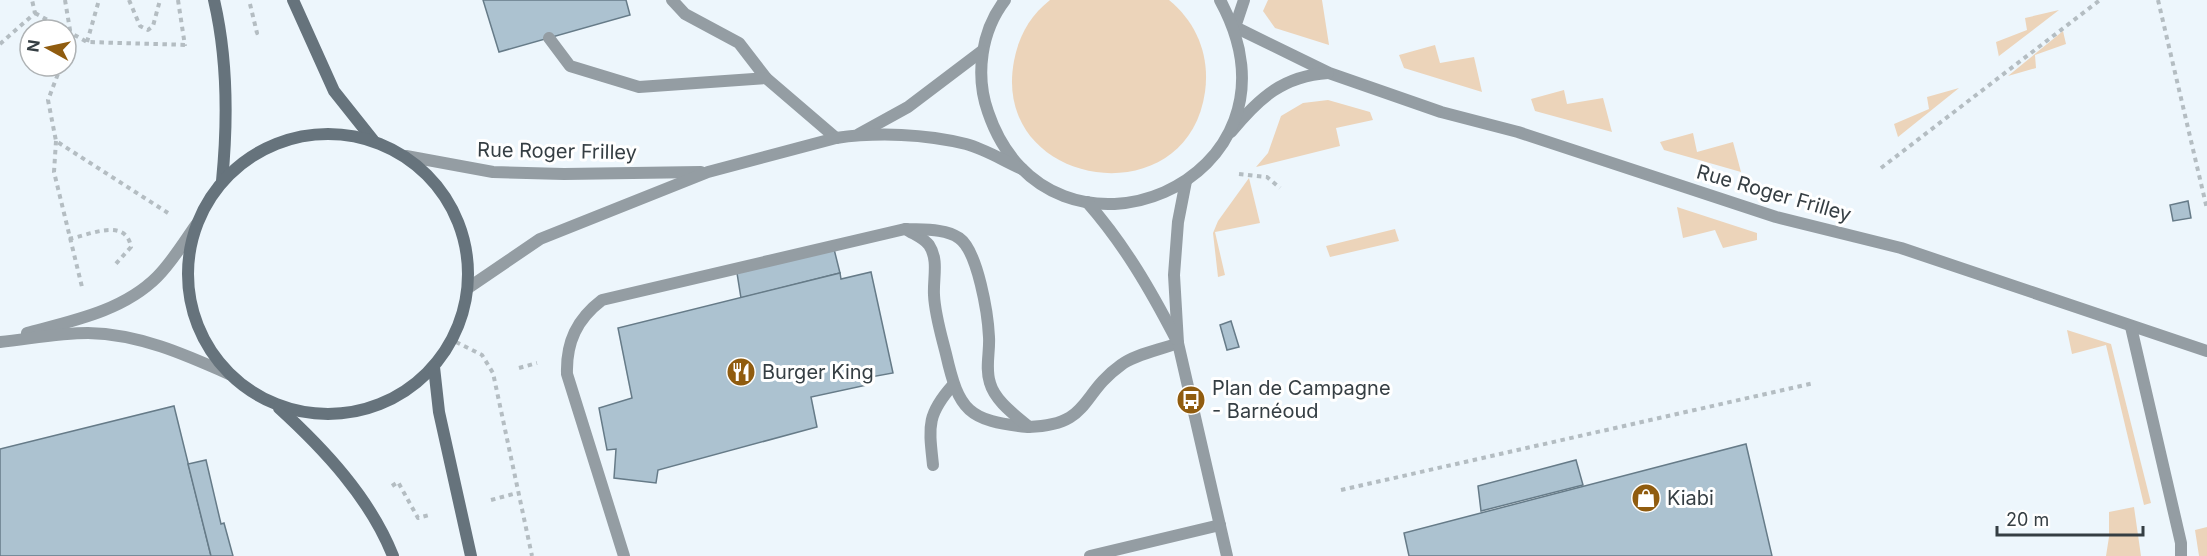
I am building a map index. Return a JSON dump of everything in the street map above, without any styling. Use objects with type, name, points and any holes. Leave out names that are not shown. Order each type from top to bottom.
[{"type":"main road","points":[[214,0],[223,39],[228,127],[222,181]]},
{"type":"main road","points":[[293,0],[334,91],[373,140]]},
{"type":"main road","points":[[341,134],[373,140],[406,156],[434,181],[456,213],[467,250],[468,288],[462,315],[452,340],[434,367],[408,390],[377,406],[344,414],[309,414],[276,405],[251,392],[230,374],[209,349],[193,310],[189,289],[188,256],[196,225],[222,181],[247,159],[276,143],[308,135],[341,134]]},
{"type":"main road","points":[[434,367],[439,412],[471,556]]},
{"type":"main road","points":[[276,405],[319,445],[362,502],[389,553]]},
{"type":"street","points":[[672,0],[685,14],[739,43],[766,78],[836,138]]},
{"type":"street","points":[[1005,0],[996,12],[982,51],[982,94],[996,134],[1022,169],[1052,190],[1087,202],[1122,204],[1155,197],[1186,181],[1207,164],[1223,142],[1235,116],[1242,90],[1243,62],[1235,27],[1220,0]]},
{"type":"street","points":[[1235,27],[1244,0]]},
{"type":"street","name":"Rue Roger Frilley","points":[[1235,27],[1329,73],[1441,112],[1518,132],[1776,217],[1901,248],[2207,351]]},
{"type":"street","points":[[549,38],[570,66],[639,87],[766,78]]},
{"type":"street","name":"Rue Roger Frilley","points":[[856,135],[908,107],[982,51]]},
{"type":"street","name":"Rue Roger Frilley","points":[[1223,142],[1266,95],[1289,81],[1305,75],[1329,73]]},
{"type":"street","name":"Rue Roger Frilley","points":[[468,288],[540,239],[708,172],[836,138],[856,135],[912,136],[967,145],[1022,169]]},
{"type":"street","name":"Rue Roger Frilley","points":[[406,156],[493,172],[564,174],[708,172]]},
{"type":"street","points":[[1186,181],[1178,222],[1174,274],[1178,343],[1227,556]]},
{"type":"street","points":[[1087,202],[1117,236],[1134,262],[1178,343]]},
{"type":"street","points":[[0,342],[81,318],[123,302],[159,276],[196,225]]},
{"type":"street","points":[[905,228],[928,244],[936,261],[935,307],[953,385],[961,403],[977,416],[1000,424],[1052,427],[1072,419],[1104,379],[1123,363],[1178,343]]},
{"type":"street","points":[[624,556],[567,374],[567,355],[572,339],[586,312],[602,300],[905,228],[941,231],[959,238],[970,252],[982,293],[989,337],[990,385],[1004,406],[1029,427]]},
{"type":"street","points":[[2131,327],[2181,543],[2181,556]]},
{"type":"street","points":[[0,342],[87,333],[123,337],[176,351],[230,374]]},
{"type":"street","points":[[933,465],[929,430],[936,404],[953,385]]},
{"type":"street","points":[[1090,556],[1220,525]]},
{"type":"path","points":[[32,0],[34,13]]},
{"type":"path","points":[[66,0],[68,18]]},
{"type":"path","points":[[87,42],[99,0]]},
{"type":"path","points":[[129,0],[140,26],[148,30],[153,26],[160,0]]},
{"type":"path","points":[[178,0],[185,46]]},
{"type":"path","points":[[1881,168],[2100,0]]},
{"type":"path","points":[[2158,0],[2207,209]]},
{"type":"path","points":[[34,13],[45,18]]},
{"type":"path","points":[[0,44],[34,13]]},
{"type":"path","points":[[78,36],[87,42],[118,43]]},
{"type":"path","points":[[56,78],[48,100],[56,141],[54,172],[81,284],[89,281]]},
{"type":"path","points":[[56,141],[160,210],[196,225]]},
{"type":"path","points":[[1239,174],[1267,177],[1280,188]]},
{"type":"path","points":[[69,239],[113,229],[123,232],[130,239],[131,247],[105,273]]},
{"type":"path","points":[[452,340],[482,355],[492,373],[532,556]]},
{"type":"path","points":[[1341,490],[1814,383]]},
{"type":"path","points":[[362,502],[398,482],[418,518],[517,493]]},
{"type":"shaded area","points":[[1050,0],[1169,0],[1187,19],[1203,53],[1205,92],[1191,132],[1164,159],[1130,171],[1094,172],[1059,160],[1031,137],[1015,104],[1014,61],[1026,27]]},
{"type":"shaded area","points":[[1268,0],[1322,0],[1329,45],[1275,28],[1263,11]]},
{"type":"shaded area","points":[[2059,10],[1999,57],[1996,42],[2027,30],[2025,18]]},
{"type":"shaded area","points":[[2063,31],[2066,44],[2035,55],[2036,68],[2008,76]]},
{"type":"shaded area","points":[[1435,45],[1440,63],[1474,57],[1482,92],[1404,68],[1399,55]]},
{"type":"shaded area","points":[[1959,88],[1898,137],[1894,124],[1929,109],[1927,97]]},
{"type":"shaded area","points":[[1564,90],[1567,104],[1603,98],[1612,132],[1535,111],[1531,99]]},
{"type":"shaded area","points":[[1328,100],[1370,112],[1373,120],[1336,128],[1340,146],[1256,167],[1268,153],[1281,116],[1303,103]]},
{"type":"shaded area","points":[[1693,133],[1697,152],[1733,142],[1741,172],[1664,150],[1660,142]]},
{"type":"shaded area","points":[[1249,178],[1260,223],[1215,232],[1225,275],[1218,277],[1213,233],[1218,221]]},
{"type":"shaded area","points":[[1677,207],[1757,233],[1757,240],[1723,248],[1715,230],[1683,238]]},
{"type":"shaded area","points":[[1395,229],[1399,241],[1330,257],[1326,246]]},
{"type":"shaded area","points":[[2067,330],[2111,344],[2151,503],[2144,505],[2106,345],[2072,354]]},
{"type":"shaded area","points":[[2134,507],[2141,556],[2106,556],[2109,512]]},
{"type":"shaded area","points":[[2207,527],[2207,556],[2199,556],[2195,530]]},
{"type":"building","points":[[483,0],[626,0],[630,15],[499,52]]},
{"type":"building","points":[[2188,201],[2191,218],[2173,221],[2170,205]]},
{"type":"building","points":[[834,249],[840,273],[741,298],[737,273]]},
{"type":"building","points":[[871,272],[893,373],[865,378],[867,385],[811,397],[817,427],[658,470],[656,483],[614,478],[616,449],[607,450],[599,408],[632,398],[618,328],[840,273],[841,279]]},
{"type":"building","points":[[1231,321],[1239,347],[1227,350],[1220,325]]},
{"type":"building","points":[[174,406],[211,556],[0,556],[0,449]]},
{"type":"building","name":"Kiabi","points":[[1746,444],[1772,556],[1409,556],[1404,533]]},
{"type":"building","points":[[206,460],[221,524],[224,523],[233,556],[211,556],[188,464]]},
{"type":"building","points":[[1576,460],[1583,485],[1481,511],[1478,486]]},
{"type":"place","name":"Burger King","points":[[741,372]]},
{"type":"place","name":"Plan de Campagne - Barnéoud","points":[[1191,400]]},
{"type":"place","name":"Kiabi","points":[[1646,498]]}]
